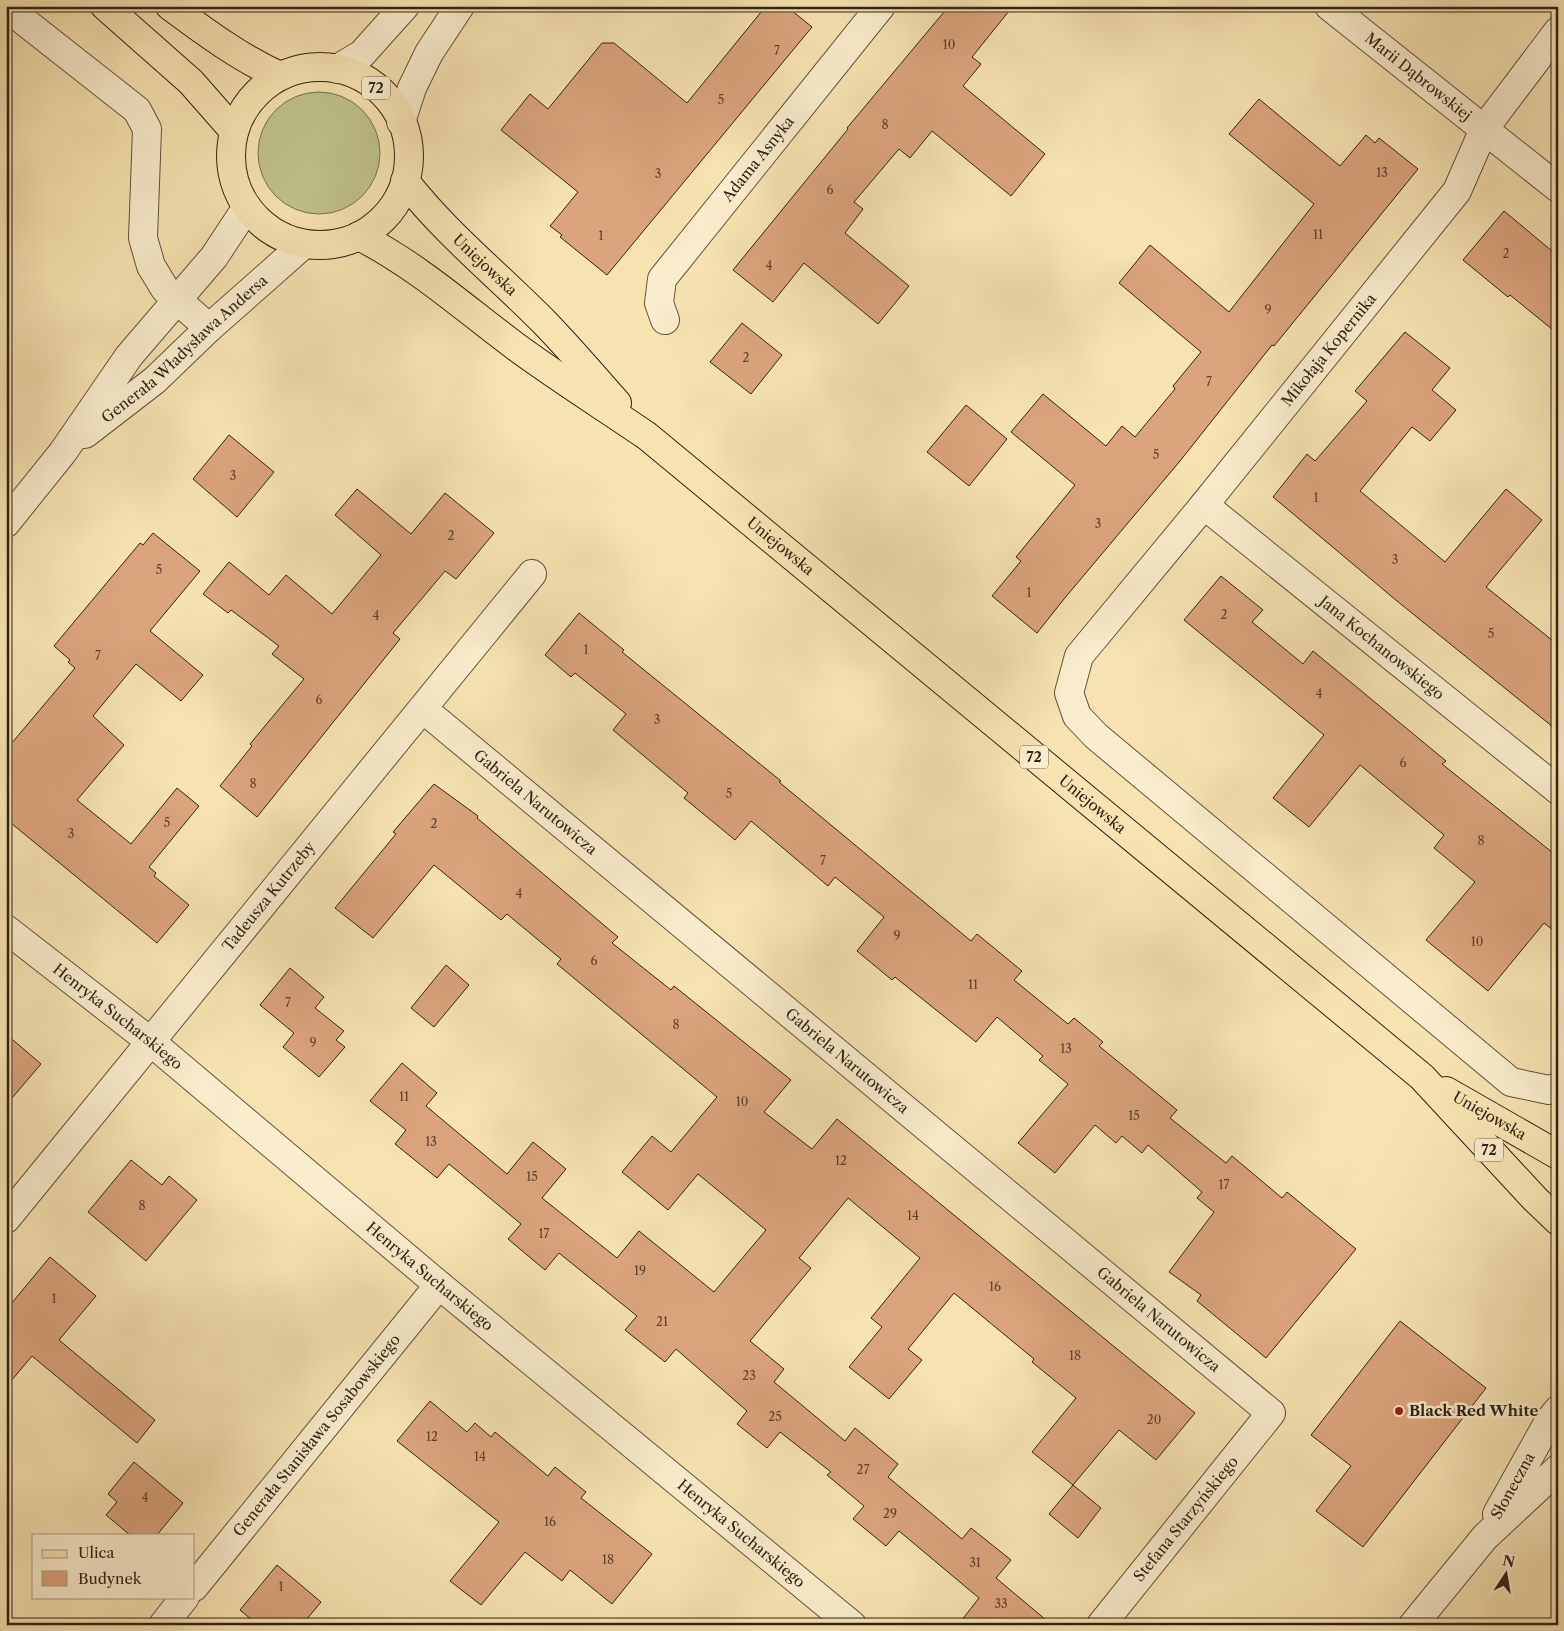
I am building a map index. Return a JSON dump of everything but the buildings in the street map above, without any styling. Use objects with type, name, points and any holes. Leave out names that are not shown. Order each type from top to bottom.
[{"type":"main road","points":[[106,6],[191,82],[234,131]]},
{"type":"main road","points":[[170,6],[217,41],[257,66],[280,76]]},
{"type":"main road","name":"72","points":[[318,67],[337,69],[357,76],[376,87],[390,102],[401,122],[407,141],[408,161],[405,181],[398,198],[388,213],[375,226],[359,236],[342,243],[323,245],[304,244],[282,236],[262,224],[247,207],[237,190],[232,171],[231,151],[234,131],[241,114],[251,99],[280,76],[318,67]]},
{"type":"main road","name":"Uniejowska","points":[[405,181],[422,203],[455,238],[546,325],[647,436]]},
{"type":"main road","name":"Uniejowska","points":[[359,236],[387,250],[426,276],[516,346],[647,436],[1422,1077],[1535,1199],[1558,1221]]},
{"type":"main road","name":"Uniejowska","points":[[1422,1077],[1558,1155]]},
{"type":"street","points":[[337,69],[362,54],[405,6]]},
{"type":"street","points":[[401,122],[412,88],[429,53],[460,6]]},
{"type":"street","name":"Adama Asnyka","points":[[665,320],[659,303],[662,279],[881,6]]},
{"type":"street","name":"Marii Dąbrowskiej","points":[[1329,6],[1558,188]]},
{"type":"street","points":[[6,7],[137,110],[147,129],[143,238],[151,266],[165,289],[209,328]]},
{"type":"street","name":"Mikołaja Kopernika","points":[[1558,31],[1484,129],[1457,192],[1204,505],[1079,656],[1069,693],[1077,716],[1096,736],[1511,1082],[1548,1090],[1558,1086]]},
{"type":"street","name":"Generała Władysława Andersa","points":[[6,522],[63,452],[129,356],[214,257],[247,207]]},
{"type":"street","name":"Generała Władysława Andersa","points":[[63,452],[155,380],[209,328],[304,244]]},
{"type":"street","name":"Jana Kochanowskiego","points":[[1204,505],[1558,790]]},
{"type":"street","name":"Tadeusza Kutrzeby","points":[[6,1219],[532,574]]},
{"type":"street","name":"Gabriela Narutowicza","points":[[423,709],[1271,1413]]},
{"type":"street","name":"Henryka Sucharskiego","points":[[6,930],[151,1042],[439,1285],[852,1625]]},
{"type":"street","name":"Generała Stanisława Sosabowskiego","points":[[195,1586],[439,1285]]},
{"type":"street","name":"Słoneczna","points":[[1485,1537],[1549,1421],[1558,1410]]},
{"type":"street","name":"Stefana Starzyńskiego","points":[[1102,1625],[1271,1413]]},
{"type":"street","name":"Słoneczna","points":[[1413,1625],[1485,1537],[1558,1469]]},
{"type":"street","points":[[168,1623],[184,1598]]},
{"type":"green space","points":[[319,92],[342,96],[362,110],[376,130],[380,153],[376,176],[362,196],[342,210],[319,214],[296,210],[276,196],[262,176],[258,153],[262,130],[276,110],[296,96]]},
{"type":"place","name":"Black Red White","points":[[1399,1411]]}]
